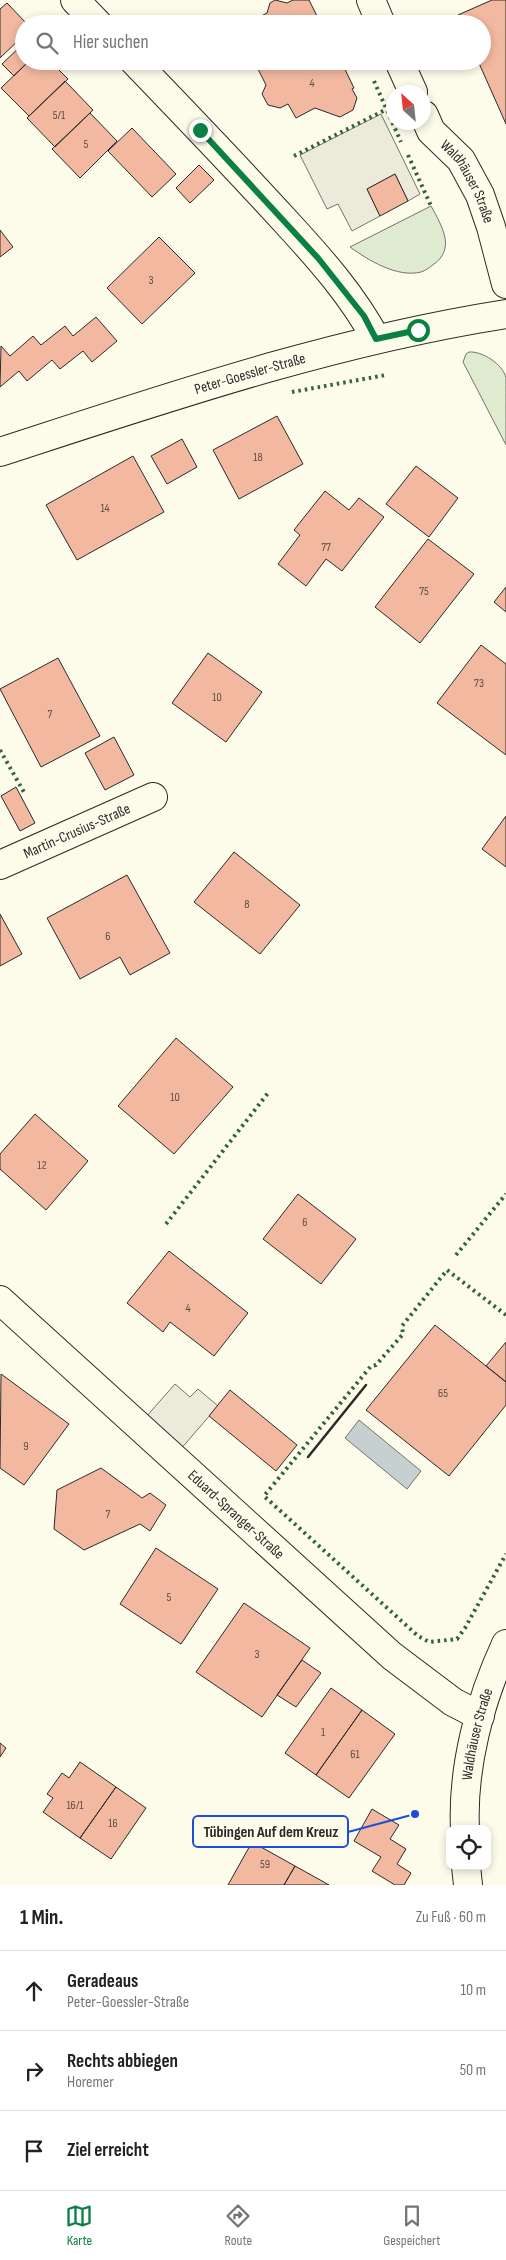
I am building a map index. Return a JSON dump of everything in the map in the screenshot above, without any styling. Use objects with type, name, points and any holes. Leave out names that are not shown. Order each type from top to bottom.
[{"type":"street","points":[[74,0],[89,15]]},
{"type":"street","points":[[370,0],[378,15]]},
{"type":"street","points":[[143,70],[257,190],[318,258],[364,316],[376,339]]},
{"type":"street","points":[[403,70],[410,85]]},
{"type":"street","name":"Waldhäuser Straße","points":[[431,130],[461,160],[480,195],[506,284]]},
{"type":"street","name":"Peter-Goessler-Straße","points":[[0,452],[177,395],[376,339],[454,322],[506,314]]},
{"type":"street","name":"Martin-Crusius-Straße","points":[[0,865],[153,797]]},
{"type":"street","name":"Eduard-Spranger-Straße","points":[[0,1300],[392,1656],[453,1702],[480,1716]]},
{"type":"street","name":"Waldhäuser Straße","points":[[465,1825],[466,1792],[480,1716],[497,1663],[506,1644]]},
{"type":"street","points":[[466,1870],[468,1885]]},
{"type":"green space","points":[[431,206],[443,230],[445,245],[444,253],[440,259],[424,271],[412,273],[383,267],[350,247]]},
{"type":"green space","points":[[474,352],[491,359],[501,368],[506,378],[506,445],[463,362],[466,354]]},
{"type":"shaded area","points":[[381,114],[386,124],[386,130],[389,130],[420,194],[408,201],[395,174],[367,189],[380,216],[352,231],[338,204],[327,209],[300,155]]},
{"type":"shaded area","points":[[175,1384],[190,1397],[198,1389],[218,1406],[173,1458],[138,1426]]},
{"type":"shaded area","points":[[359,1420],[421,1471],[407,1489],[345,1438]]},
{"type":"building","points":[[275,0],[287,3],[293,0],[309,0],[316,15],[263,15],[267,13],[270,3]]},
{"type":"building","points":[[492,0],[506,0],[506,124],[482,70],[491,70],[491,15],[458,15]]},
{"type":"building","points":[[7,3],[18,15],[15,15],[15,44],[0,58],[0,9]]},
{"type":"building","points":[[15,52],[15,70],[20,70],[14,76],[2,64]]},
{"type":"building","points":[[20,70],[59,70],[68,79],[29,116],[1,88]]},
{"type":"building","points":[[258,70],[345,70],[357,98],[353,110],[340,117],[315,108],[296,118],[288,104],[280,108],[268,105],[262,94],[266,85]]},
{"type":"building","points":[[65,81],[93,110],[55,147],[27,118]]},
{"type":"building","points":[[90,113],[117,141],[80,178],[52,149]]},
{"type":"building","points":[[132,128],[176,174],[152,197],[108,151]]},
{"type":"building","points":[[199,165],[214,180],[190,203],[176,188]]},
{"type":"building","points":[[395,174],[408,201],[380,216],[367,189]]},
{"type":"building","points":[[0,230],[13,247],[0,257]]},
{"type":"building","points":[[159,237],[195,273],[142,324],[107,288]]},
{"type":"building","points":[[96,317],[117,341],[92,362],[83,351],[60,369],[52,360],[27,381],[19,371],[0,387],[1,346],[10,356],[33,336],[41,345],[65,326],[73,336]]},
{"type":"building","points":[[277,416],[303,464],[239,499],[213,450]]},
{"type":"building","points":[[182,439],[197,467],[167,484],[151,456]]},
{"type":"building","points":[[133,456],[164,512],[77,560],[46,505]]},
{"type":"building","points":[[416,466],[458,498],[429,537],[386,504]]},
{"type":"building","points":[[325,491],[349,510],[359,498],[384,517],[342,571],[326,559],[306,586],[278,564],[300,535],[294,530]]},
{"type":"building","points":[[428,539],[474,574],[420,643],[375,607]]},
{"type":"building","points":[[506,587],[506,612],[494,602]]},
{"type":"building","points":[[481,645],[506,664],[506,755],[437,703]]},
{"type":"building","points":[[208,653],[262,692],[226,742],[172,703]]},
{"type":"building","points":[[58,658],[100,736],[41,767],[0,689]]},
{"type":"building","points":[[114,737],[134,775],[105,790],[85,753]]},
{"type":"building","points":[[16,787],[35,823],[20,831],[1,796]]},
{"type":"building","points":[[506,816],[506,867],[482,849]]},
{"type":"building","points":[[234,852],[300,905],[260,954],[194,902]]},
{"type":"building","points":[[127,875],[170,953],[130,975],[120,957],[80,979],[47,918]]},
{"type":"building","points":[[0,914],[22,954],[0,966]]},
{"type":"building","points":[[176,1038],[233,1087],[174,1154],[118,1106]]},
{"type":"building","points":[[35,1114],[88,1161],[46,1210],[0,1169],[0,1154]]},
{"type":"building","points":[[298,1194],[356,1239],[321,1284],[263,1239]]},
{"type":"building","points":[[169,1251],[248,1313],[214,1356],[170,1322],[163,1332],[127,1303]]},
{"type":"building","points":[[435,1325],[506,1382],[506,1405],[449,1476],[366,1410]]},
{"type":"building","points":[[506,1342],[506,1382],[486,1366]]},
{"type":"building","points":[[1,1374],[69,1424],[24,1485],[0,1468]]},
{"type":"building","points":[[230,1390],[297,1445],[276,1471],[209,1416]]},
{"type":"building","points":[[101,1468],[142,1498],[150,1493],[166,1505],[150,1531],[140,1524],[84,1550],[54,1529],[57,1490]]},
{"type":"building","points":[[156,1548],[218,1589],[181,1644],[120,1604]]},
{"type":"building","points":[[244,1603],[310,1648],[262,1717],[196,1672]]},
{"type":"building","points":[[302,1660],[321,1673],[296,1707],[277,1695]]},
{"type":"building","points":[[331,1688],[362,1710],[316,1775],[285,1753]]},
{"type":"building","points":[[362,1710],[395,1734],[349,1798],[316,1775]]},
{"type":"building","points":[[0,1743],[6,1748],[0,1757]]},
{"type":"building","points":[[80,1762],[116,1787],[80,1838],[43,1812],[53,1798],[47,1794],[62,1773],[69,1778]]},
{"type":"building","points":[[116,1787],[146,1808],[111,1859],[80,1838]]},
{"type":"building","points":[[372,1809],[399,1825],[390,1839],[406,1849],[397,1864],[411,1873],[404,1885],[395,1885],[372,1871],[381,1857],[354,1841]]},
{"type":"building","points":[[252,1842],[295,1866],[284,1885],[228,1885]]},
{"type":"building","points":[[295,1866],[322,1881],[329,1885],[284,1885]]},
{"type":"hedge","points":[[374,81],[401,142]]},
{"type":"hedge","points":[[294,156],[386,110]]},
{"type":"hedge","points":[[408,155],[431,206]]},
{"type":"hedge","points":[[292,392],[386,375]]},
{"type":"hedge","points":[[0,750],[25,794]]},
{"type":"hedge","points":[[166,1224],[268,1093]]},
{"type":"hedge","points":[[456,1255],[506,1194]]},
{"type":"hedge","points":[[506,1315],[447,1270],[402,1326],[403,1334],[376,1365],[371,1366],[264,1496],[418,1636],[429,1642],[457,1639],[506,1554]]},
{"type":"wall","points":[[308,1457],[366,1385]]},
{"type":"place","name":"Tübingen Auf dem Kreuz","points":[[415,1814]]},
{"type":"route","points":[[200,130],[257,190],[346,291],[364,316],[376,339],[418,330]]}]
